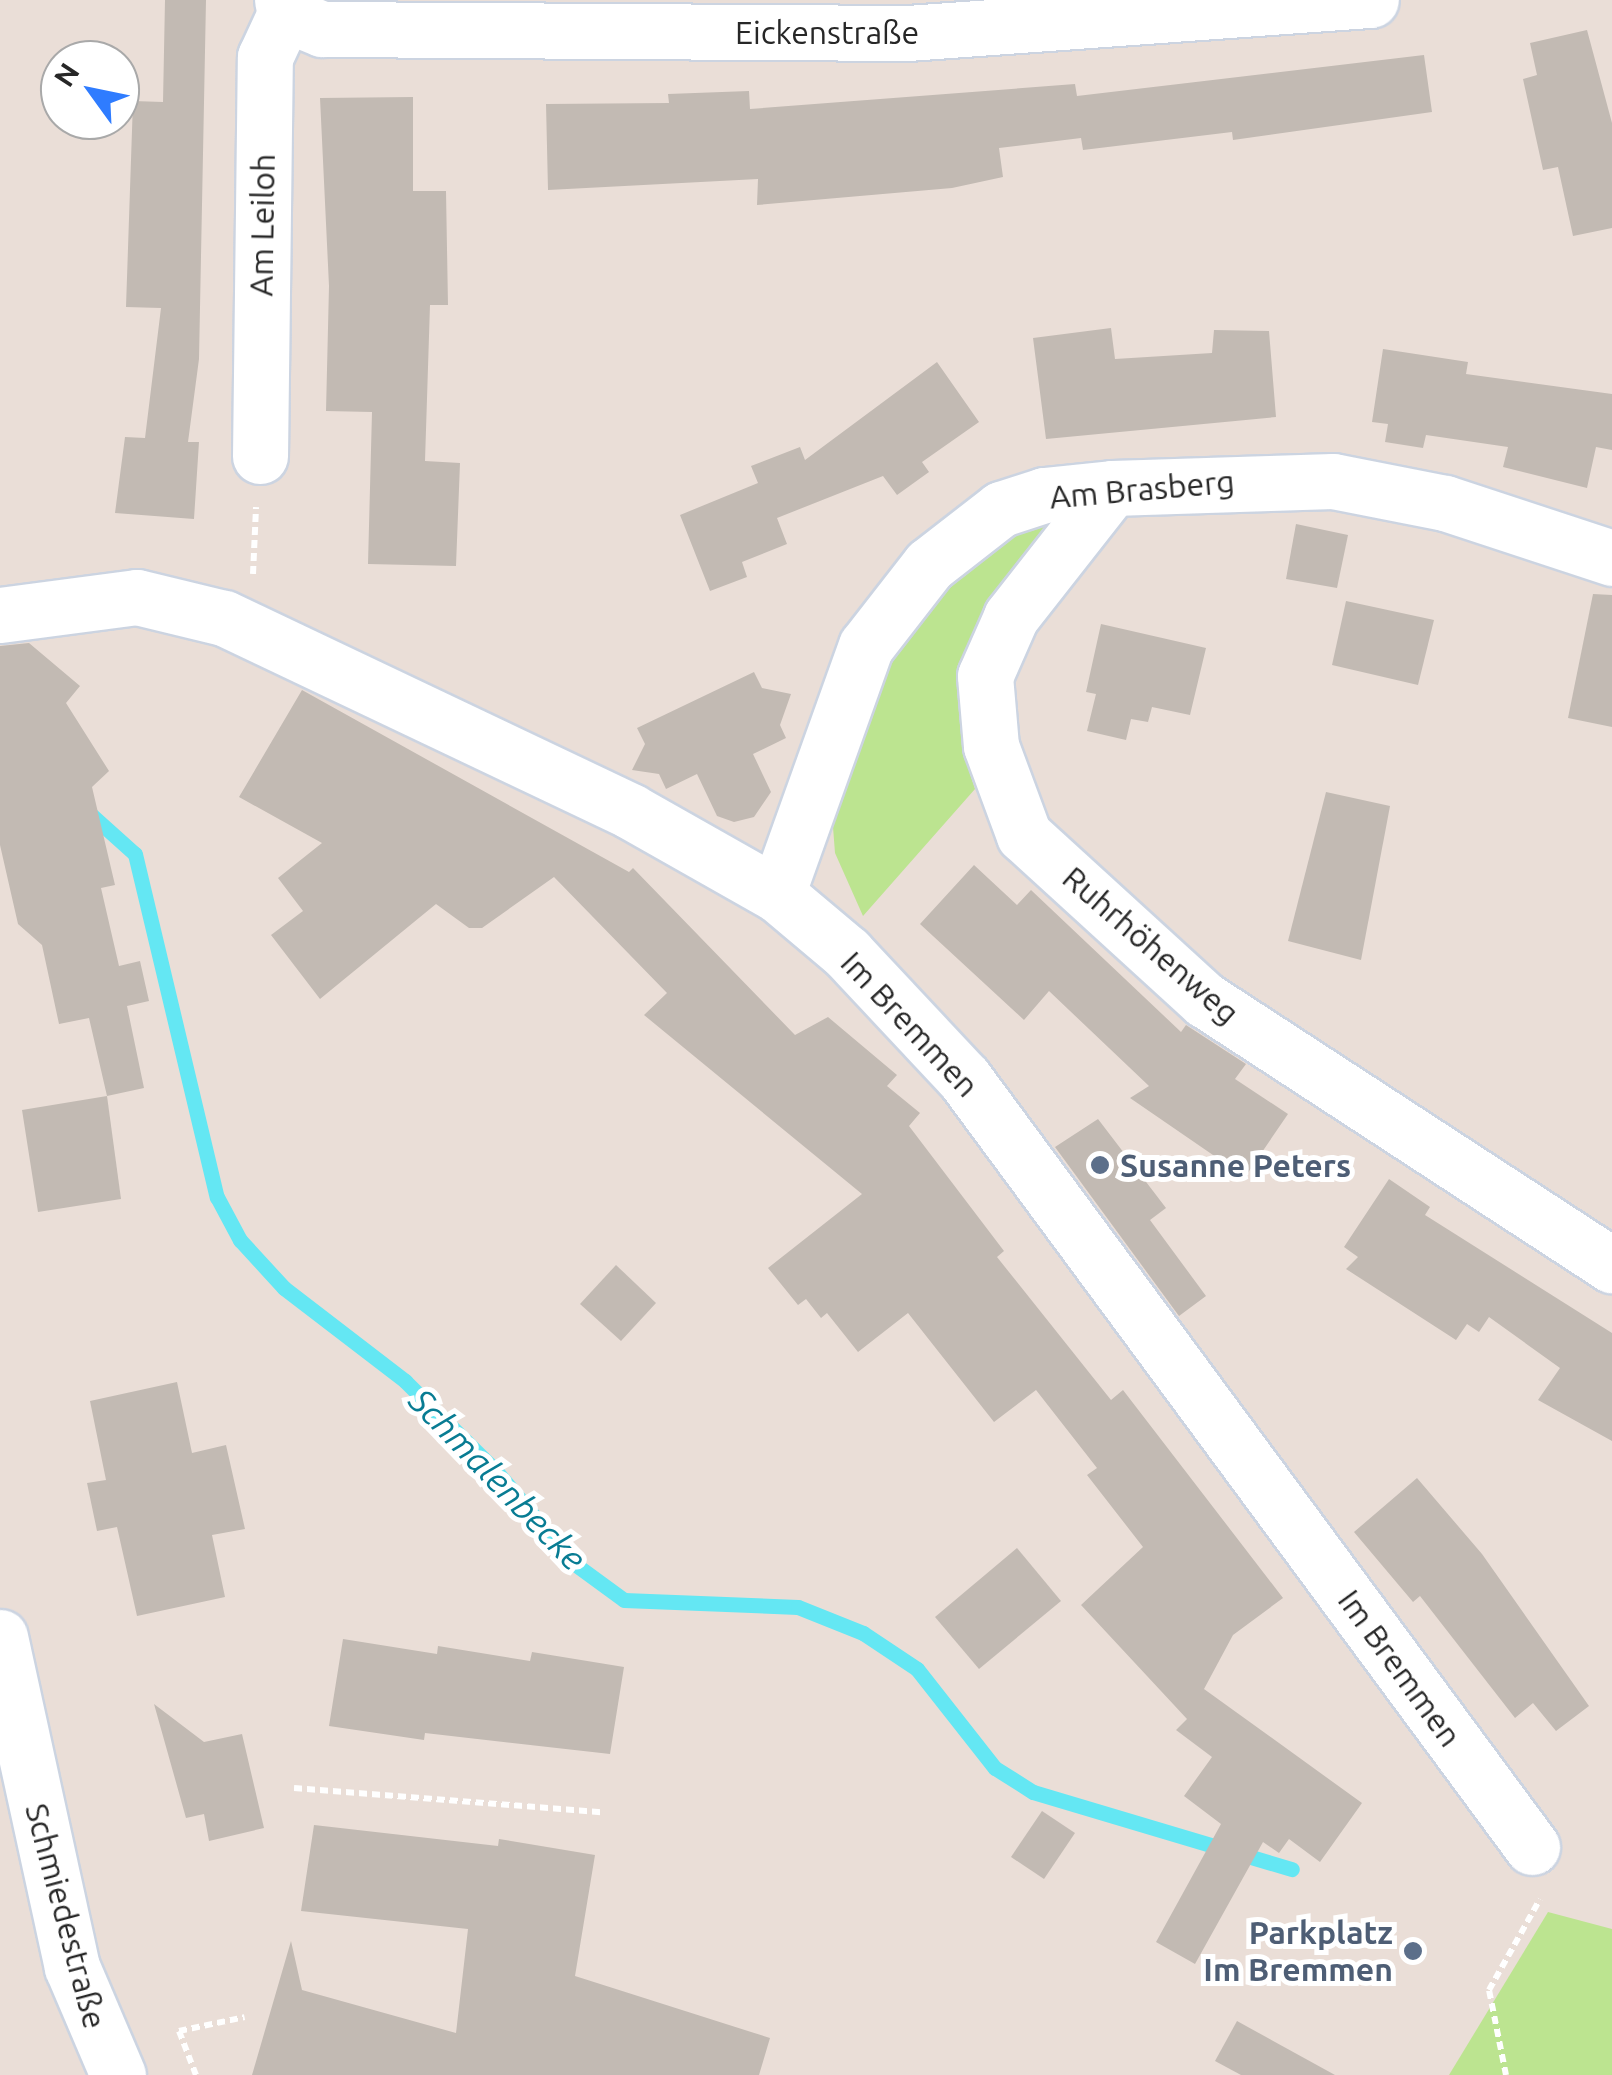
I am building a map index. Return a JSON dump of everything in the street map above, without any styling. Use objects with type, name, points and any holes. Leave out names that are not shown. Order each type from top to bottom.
[{"type":"street","name":"Eickenstraße","points":[[284,7],[322,29],[908,33],[1371,0]]},
{"type":"street","name":"Am Leiloh","points":[[260,456],[265,57],[284,7]]},
{"type":"street","name":"Am Brasberg","points":[[777,894],[866,646],[895,606],[962,535],[1001,509],[1044,495],[1293,478],[1366,486],[1445,503],[1612,558]]},
{"type":"street","name":"Ruhrhöhenweg","points":[[1112,488],[1012,617],[985,676],[992,746],[1024,835],[1205,1000],[1612,1265]]},
{"type":"street","name":"Im Bremmen","points":[[0,615],[137,597],[224,618],[630,811],[777,894],[847,953],[964,1078],[1532,1847]]},
{"type":"street","name":"Schmiedestraße","points":[[2,1667],[72,1967],[118,2075]]},
{"type":"path","points":[[294,1788],[600,1812]]},
{"type":"path","points":[[1506,2075],[1489,1990],[1552,1878],[1532,1847]]},
{"type":"path","points":[[196,2075],[180,2031],[246,2017]]},
{"type":"green space","points":[[1036,521],[1046,529],[962,693],[965,758],[975,789],[863,916],[835,853],[832,814],[888,653],[982,544]]},
{"type":"green space","points":[[1548,1912],[1612,1929],[1612,2075],[1449,2075]]},
{"type":"building","points":[[165,0],[206,0],[199,359],[188,442],[199,442],[194,519],[115,513],[125,437],[145,438],[161,308],[126,307],[132,140],[140,140],[140,101],[163,102]]},
{"type":"building","points":[[1587,30],[1612,123],[1612,228],[1573,236],[1558,167],[1543,170],[1523,79],[1537,75],[1530,43]]},
{"type":"building","points":[[1424,55],[1432,112],[1233,140],[1232,132],[1083,150],[1081,138],[999,148],[1003,177],[952,188],[757,205],[758,179],[548,190],[546,104],[669,103],[668,94],[749,91],[750,109],[1075,84],[1077,96]]},
{"type":"building","points":[[413,97],[413,191],[446,191],[448,305],[430,305],[425,461],[460,463],[456,566],[368,564],[372,412],[326,411],[329,286],[320,98]]},
{"type":"building","points":[[1111,328],[1115,359],[1212,353],[1214,330],[1269,331],[1276,417],[1046,439],[1033,338]]},
{"type":"building","points":[[1383,349],[1468,362],[1466,374],[1612,394],[1612,450],[1596,447],[1587,488],[1503,467],[1508,447],[1426,435],[1423,448],[1385,442],[1388,424],[1372,422]]},
{"type":"building","points":[[937,362],[979,422],[922,462],[929,472],[897,495],[883,476],[777,518],[787,544],[742,562],[747,577],[710,591],[680,515],[758,483],[751,466],[800,447],[805,460]]},
{"type":"building","points":[[1296,524],[1348,535],[1337,588],[1286,579]]},
{"type":"building","points":[[1593,594],[1612,595],[1612,727],[1568,718]]},
{"type":"building","points":[[1346,601],[1434,620],[1418,685],[1332,665]]},
{"type":"building","points":[[1101,624],[1206,648],[1190,715],[1152,707],[1148,722],[1131,719],[1126,740],[1087,731],[1096,694],[1086,692]]},
{"type":"building","points":[[29,643],[80,686],[66,703],[109,771],[92,787],[115,885],[101,888],[119,966],[140,961],[149,1001],[127,1006],[144,1088],[107,1096],[89,1018],[59,1024],[42,945],[18,924],[0,845],[0,646]]},
{"type":"building","points":[[754,672],[762,688],[791,694],[780,725],[786,738],[753,754],[771,792],[754,817],[734,822],[717,816],[697,774],[666,789],[659,774],[632,770],[645,744],[637,728]]},
{"type":"building","points":[[302,690],[629,872],[633,868],[795,1035],[828,1017],[897,1075],[887,1086],[920,1113],[909,1126],[1004,1251],[997,1257],[1111,1400],[1123,1390],[1283,1598],[1233,1635],[1204,1689],[1362,1803],[1320,1862],[1289,1839],[1279,1853],[1263,1842],[1195,1964],[1156,1942],[1221,1824],[1184,1796],[1212,1757],[1176,1730],[1187,1719],[1081,1605],[1143,1547],[1087,1475],[1097,1468],[1036,1390],[994,1422],[908,1313],[858,1352],[827,1313],[821,1318],[806,1299],[798,1305],[768,1268],[862,1194],[644,1015],[667,993],[554,877],[482,928],[469,928],[436,904],[320,999],[271,935],[303,911],[278,878],[322,843],[239,797]]},
{"type":"building","points":[[1326,792],[1390,806],[1361,960],[1288,941]]},
{"type":"building","points":[[974,865],[1017,905],[1031,890],[1181,1032],[1186,1025],[1246,1064],[1235,1079],[1288,1114],[1245,1177],[1130,1098],[1149,1086],[1049,991],[1024,1020],[920,924]]},
{"type":"building","points":[[107,1096],[121,1199],[38,1212],[22,1110]]},
{"type":"building","points":[[1098,1119],[1166,1208],[1150,1220],[1206,1296],[1179,1316],[1055,1147]]},
{"type":"building","points":[[1389,1179],[1430,1207],[1425,1215],[1612,1333],[1612,1441],[1538,1400],[1560,1368],[1489,1317],[1479,1332],[1467,1324],[1456,1340],[1346,1269],[1358,1257],[1344,1247]]},
{"type":"building","points":[[616,1265],[656,1303],[621,1341],[580,1304]]},
{"type":"building","points":[[177,1382],[192,1453],[226,1445],[245,1529],[212,1535],[225,1597],[137,1616],[117,1527],[97,1531],[87,1483],[106,1480],[90,1401]]},
{"type":"building","points":[[1417,1478],[1482,1554],[1589,1706],[1556,1731],[1533,1703],[1515,1718],[1420,1596],[1413,1602],[1354,1532]]},
{"type":"building","points":[[1017,1548],[1061,1601],[979,1669],[935,1617]]},
{"type":"building","points":[[343,1639],[437,1654],[438,1646],[530,1661],[532,1652],[624,1667],[610,1754],[425,1733],[424,1740],[329,1726]]},
{"type":"building","points":[[154,1704],[204,1742],[242,1734],[264,1828],[209,1841],[204,1814],[186,1818]]},
{"type":"building","points":[[1042,1811],[1075,1833],[1044,1879],[1011,1857]]},
{"type":"building","points":[[314,1825],[498,1846],[499,1839],[595,1855],[575,1976],[770,2038],[759,2075],[252,2075],[291,1941],[302,1990],[456,2033],[468,1929],[301,1911]]},
{"type":"building","points":[[1237,2021],[1335,2075],[1241,2075],[1215,2061]]},
{"type":"waterway","name":"Schmalenbecke","points":[[87,811],[135,854],[217,1197],[240,1240],[284,1288],[405,1381],[496,1471],[572,1562],[624,1600],[798,1607],[863,1633],[917,1669],[995,1768],[1033,1792],[1292,1869]]},
{"type":"place","name":"Susanne Peters","points":[[1100,1165]]},
{"type":"place","name":"Parkplatz Im Bremmen","points":[[1413,1951]]}]
